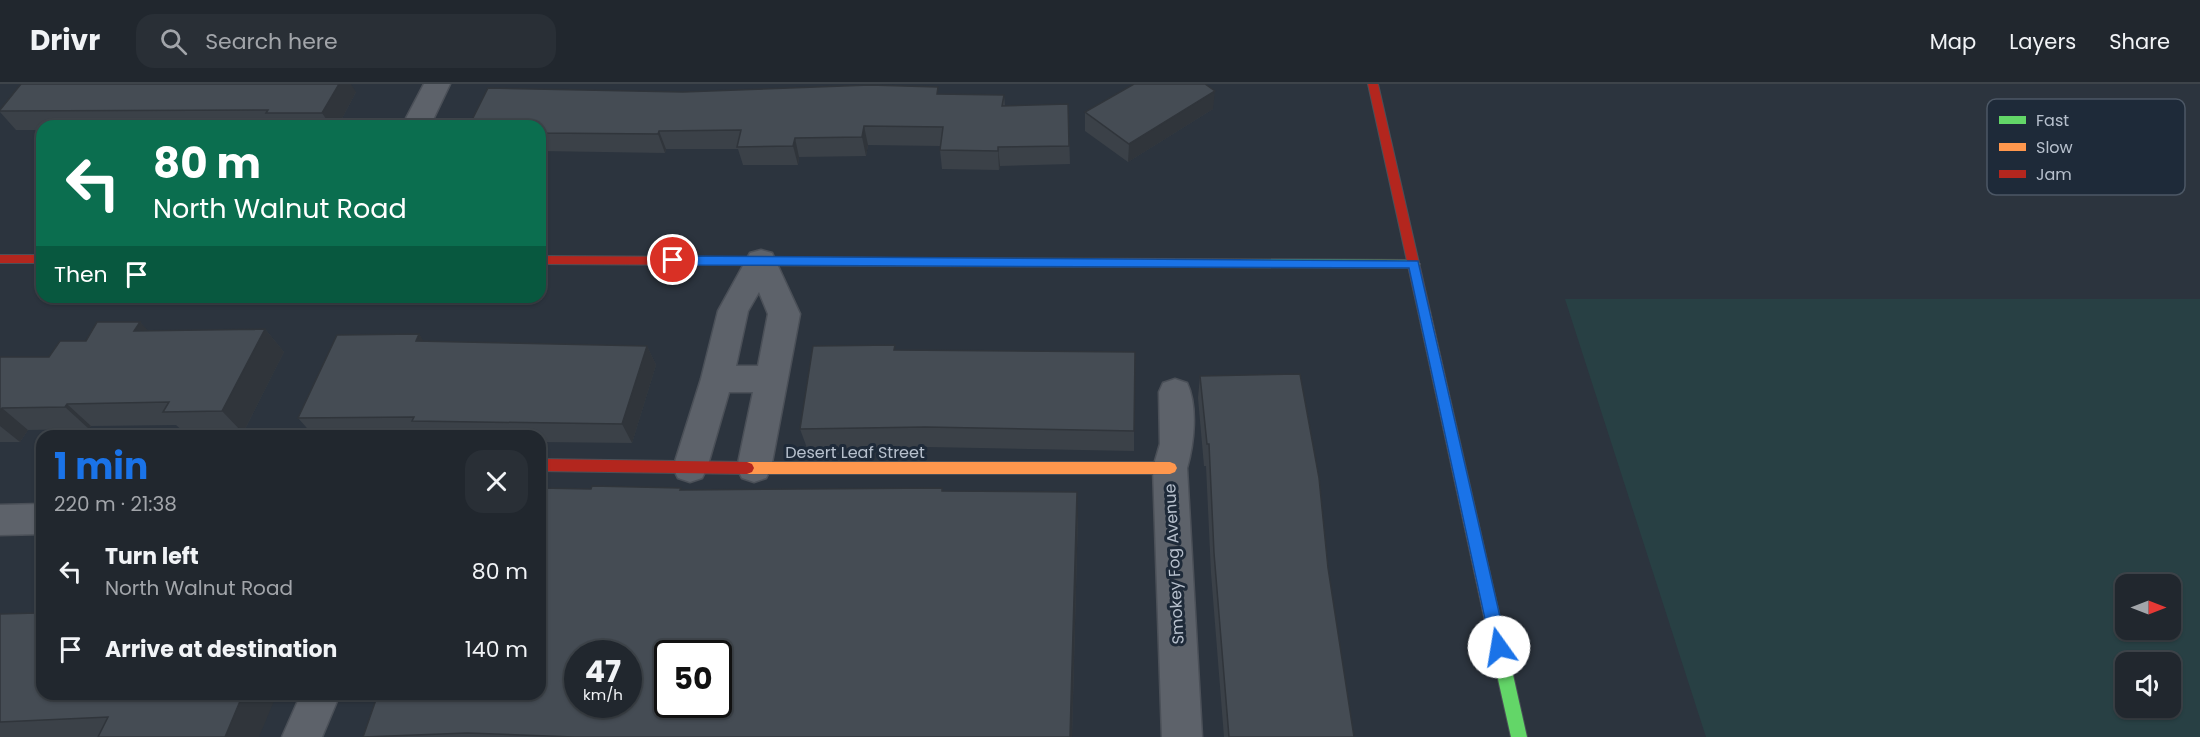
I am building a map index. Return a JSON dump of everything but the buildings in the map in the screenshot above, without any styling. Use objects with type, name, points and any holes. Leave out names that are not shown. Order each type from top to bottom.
[{"type":"street","points":[[419,120],[437,84]]},
{"type":"street","points":[[1373,84],[1519,737]]},
{"type":"street","points":[[0,259],[36,259]]},
{"type":"street","points":[[546,260],[1414,264]]},
{"type":"street","points":[[690,468],[717,379],[733,311],[761,261]]},
{"type":"street","points":[[754,468],[784,314],[761,261]]},
{"type":"street","points":[[717,379],[771,379]]},
{"type":"street","name":"Smokey Fog Avenue","points":[[1174,392],[1177,444],[1170,468],[1182,737]]},
{"type":"street","name":"Desert Leaf Street","points":[[546,465],[690,468],[1170,468]]},
{"type":"street","points":[[0,520],[36,519]]},
{"type":"street","points":[[302,737],[318,700]]},
{"type":"green space","points":[[1565,299],[2200,299],[2200,737],[1706,737]]},
{"type":"traffic: fast","points":[[1184,263],[1414,264]]},
{"type":"traffic: fast","points":[[1494,626],[1519,737]]},
{"type":"traffic: slow","points":[[895,262],[1184,263]]},
{"type":"traffic: slow","points":[[1424,311],[1494,626]]},
{"type":"traffic: slow","points":[[747,468],[1170,468]]},
{"type":"traffic: jam","points":[[1373,84],[1424,311]]},
{"type":"traffic: jam","points":[[0,259],[36,259]]},
{"type":"traffic: jam","points":[[546,260],[895,262]]},
{"type":"traffic: jam","points":[[546,465],[747,468]]},
{"type":"route","points":[[673,260],[1414,264],[1499,647]]}]
